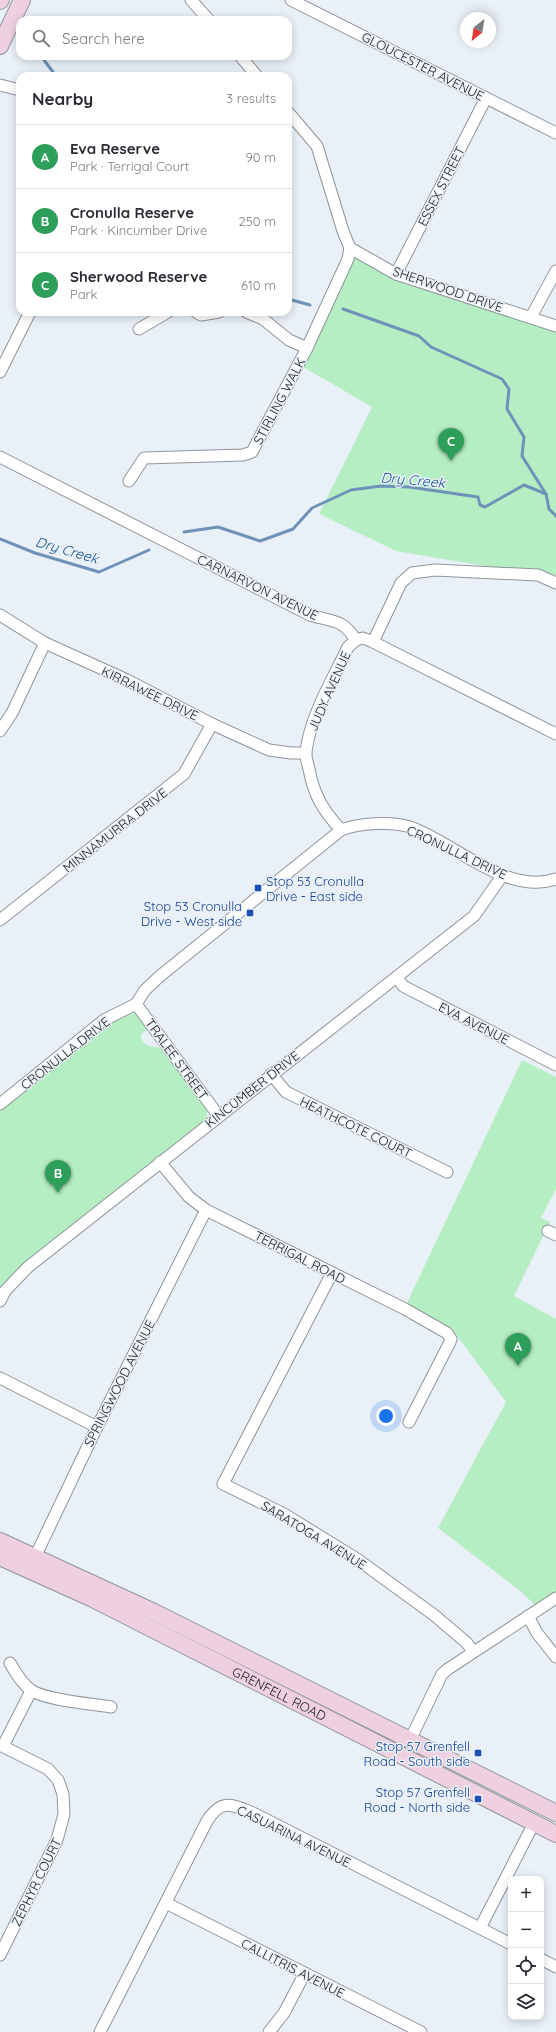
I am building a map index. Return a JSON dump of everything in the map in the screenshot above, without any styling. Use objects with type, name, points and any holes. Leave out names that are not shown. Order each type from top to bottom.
[{"type":"main road","points":[[0,46],[22,0]]},
{"type":"main road","name":"GRENFELL ROAD","points":[[0,1540],[154,1612],[549,1810]]},
{"type":"main road","name":"GRENFELL ROAD","points":[[0,1557],[93,1599],[556,1834]]},
{"type":"main road","points":[[402,1756],[410,1740]]},
{"type":"main road","points":[[534,1823],[549,1810]]},
{"type":"street","points":[[191,0],[205,16]]},
{"type":"street","name":"GLOUCESTER AVENUE","points":[[291,0],[556,133]]},
{"type":"street","points":[[243,60],[254,72]]},
{"type":"street","points":[[0,85],[16,89]]},
{"type":"street","name":"ESSEX STREET","points":[[396,274],[486,98]]},
{"type":"street","points":[[292,117],[317,146],[343,231],[350,248]]},
{"type":"street","name":"SHERWOOD DRIVE","points":[[350,248],[396,274],[556,326]]},
{"type":"street","name":"STIRLING WALK","points":[[129,481],[144,458],[243,455],[252,452],[307,348],[348,259],[350,248]]},
{"type":"street","points":[[531,317],[556,271]]},
{"type":"street","points":[[0,372],[28,316]]},
{"type":"street","points":[[139,329],[161,316]]},
{"type":"street","points":[[256,316],[263,319],[289,340],[307,348]]},
{"type":"street","name":"CARNARVON AVENUE","points":[[0,457],[310,615],[339,622],[349,630],[356,640]]},
{"type":"street","points":[[373,642],[401,584],[412,573],[435,570],[538,575],[556,583]]},
{"type":"street","name":"KIRRAWEE DRIVE","points":[[0,615],[45,643],[127,680],[212,724],[269,750],[290,754],[306,753]]},
{"type":"street","points":[[356,640],[363,638],[373,642],[556,734]]},
{"type":"street","name":"JUDY AVENUE","points":[[341,830],[321,807],[312,784],[306,753],[311,732],[321,704],[348,646],[356,640]]},
{"type":"street","points":[[0,731],[12,713],[45,643]]},
{"type":"street","name":"MINNAMURRA DRIVE","points":[[0,920],[184,774],[212,724]]},
{"type":"street","name":"CRONULLA DRIVE","points":[[0,1104],[104,1020],[136,1004],[145,990],[160,976],[341,830],[354,825],[376,823],[409,827],[444,843],[502,876],[538,884],[556,879]]},
{"type":"street","name":"KINCUMBER DRIVE","points":[[0,1301],[5,1291],[28,1267],[218,1115],[474,916],[502,876]]},
{"type":"street","name":"EVA AVENUE","points":[[397,977],[403,986],[556,1065]]},
{"type":"street","name":"TRALEE STREET","points":[[136,1004],[218,1115]]},
{"type":"street","name":"HEATHCOTE COURT","points":[[271,1074],[286,1092],[447,1172]]},
{"type":"street","name":"TERRIGAL ROAD","points":[[160,1162],[189,1197],[206,1210],[438,1326],[447,1333],[451,1339],[409,1422]]},
{"type":"street","name":"SPRINGWOOD AVENUE","points":[[35,1557],[97,1427],[206,1210]]},
{"type":"street","name":"SARATOGA AVENUE","points":[[332,1273],[223,1484],[284,1514],[357,1559],[434,1615],[467,1643],[473,1652]]},
{"type":"street","points":[[0,1378],[97,1427]]},
{"type":"street","points":[[410,1740],[442,1674],[556,1598]]},
{"type":"street","points":[[528,1616],[537,1633],[556,1657]]},
{"type":"street","points":[[10,1663],[15,1673],[31,1691],[58,1700],[111,1707]]},
{"type":"street","points":[[1,1745],[31,1691]]},
{"type":"street","name":"ZEPHYR COURT","points":[[0,1956],[57,1840],[64,1814],[63,1794],[58,1780],[48,1769],[1,1745]]},
{"type":"street","name":"CASUARINA AVENUE","points":[[100,2032],[207,1821],[214,1809],[225,1805],[251,1812],[508,1942]]},
{"type":"street","points":[[480,1928],[534,1823]]},
{"type":"street","name":"CALLITRIS AVENUE","points":[[166,1904],[421,2032]]},
{"type":"street","points":[[544,1961],[556,1967]]},
{"type":"street","points":[[270,2032],[284,2013],[305,1974]]},
{"type":"green space","points":[[350,248],[396,274],[556,328],[556,583],[538,575],[396,551],[319,514],[372,407],[298,364]]},
{"type":"green space","points":[[136,1012],[148,1028],[141,1035],[143,1042],[149,1046],[163,1048],[207,1109],[207,1119],[19,1268],[0,1290],[0,1110],[111,1023]]},
{"type":"green space","points":[[522,1060],[556,1077],[556,1189],[541,1218],[550,1222],[514,1296],[556,1319],[556,1592],[535,1605],[519,1590],[438,1528],[506,1402],[452,1329],[406,1305]]},
{"type":"waterway","points":[[44,60],[53,72]]},
{"type":"waterway","points":[[292,300],[310,305]]},
{"type":"waterway","points":[[343,309],[419,336],[431,347],[502,379],[509,389],[507,409],[524,437],[522,456],[546,494]]},
{"type":"waterway","name":"Dry Creek","points":[[184,532],[218,527],[260,541],[293,529],[312,508],[351,490],[381,486],[409,487],[478,497],[480,505],[485,507],[524,485],[546,494],[549,509],[556,516]]},
{"type":"waterway","name":"Dry Creek","points":[[0,539],[35,553],[99,572],[149,550]]},
{"type":"place","name":"Sherwood Reserve","points":[[451,461]]},
{"type":"place","name":"Stop 53 Cronulla Drive - East side","points":[[258,888]]},
{"type":"place","name":"Stop 53 Cronulla Drive - West side","points":[[250,913]]},
{"type":"place","name":"Cronulla Reserve","points":[[58,1193]]},
{"type":"place","name":"Eva Reserve","points":[[518,1366]]},
{"type":"place","name":"Stop 57 Grenfell Road - South side","points":[[478,1753]]},
{"type":"place","name":"Stop 57 Grenfell Road - North side","points":[[478,1799]]}]
